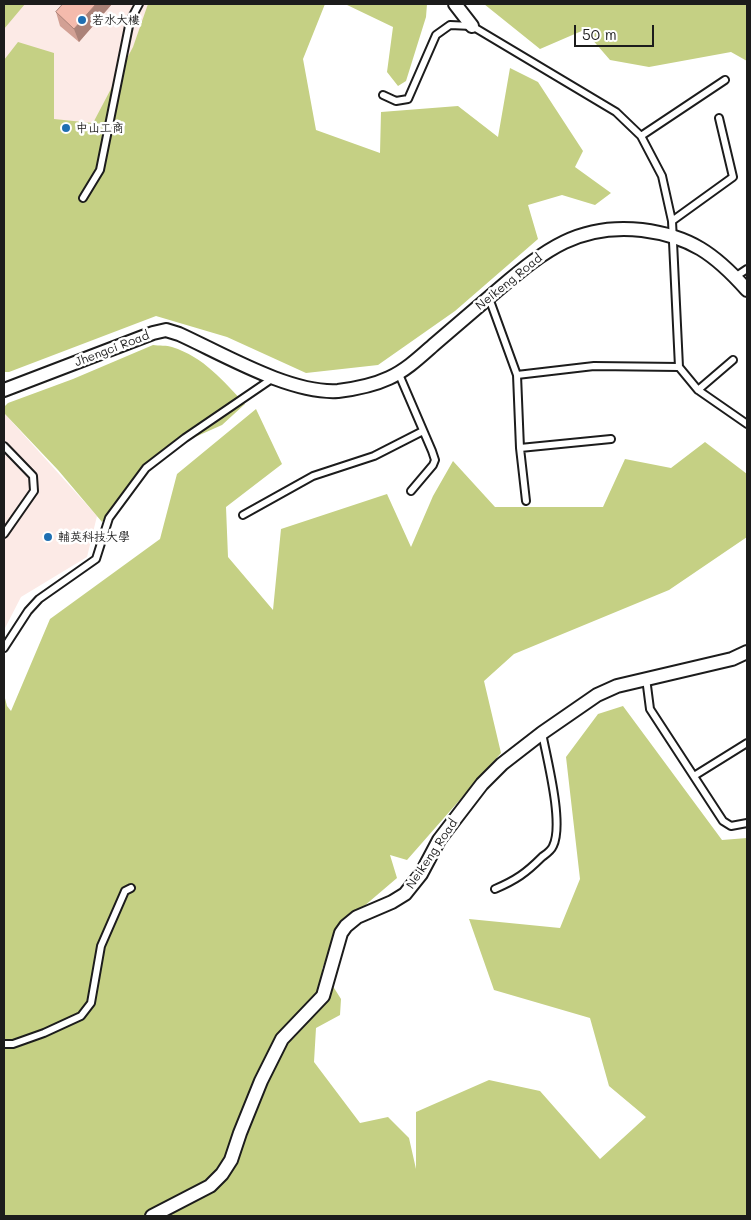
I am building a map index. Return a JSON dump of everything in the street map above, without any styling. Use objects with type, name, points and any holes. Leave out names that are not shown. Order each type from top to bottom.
[{"type":"street","points":[[455,4],[472,26]]},
{"type":"street","name":"Neikeng Road","points":[[273,378],[309,389],[336,391],[362,387],[389,378],[413,362],[537,257],[567,240],[595,231],[625,228],[673,236],[700,248],[735,277],[747,290]]},
{"type":"street","name":"Jhengci Road","points":[[4,390],[153,332],[166,330],[179,334],[273,378]]},
{"type":"street","name":"Neikeng Road","points":[[152,1216],[210,1186],[222,1174],[231,1160],[258,1090],[282,1039],[323,996],[341,933],[346,926],[357,918],[405,894],[421,874],[439,840],[482,784],[502,764],[542,733],[597,695],[617,686],[646,678],[732,660],[747,652]]},
{"type":"lane","points":[[83,198],[100,170],[130,21],[139,4]]},
{"type":"lane","points":[[383,95],[396,101],[408,99],[436,34],[450,25],[472,26],[616,112],[641,136],[662,176],[672,221],[679,367],[698,390],[747,424]]},
{"type":"lane","points":[[641,136],[725,80]]},
{"type":"lane","points":[[672,221],[733,177],[719,118]]},
{"type":"lane","points":[[735,277],[747,269]]},
{"type":"lane","points":[[489,298],[517,375],[520,448],[526,501]]},
{"type":"lane","points":[[698,390],[733,360]]},
{"type":"lane","points":[[517,375],[594,366],[679,367]]},
{"type":"lane","points":[[398,372],[435,460],[433,465],[410,491]]},
{"type":"lane","points":[[4,648],[28,611],[39,598],[96,560],[110,518],[146,468],[185,438],[273,378]]},
{"type":"lane","points":[[243,515],[308,478],[374,456],[423,431]]},
{"type":"lane","points":[[520,448],[611,439]]},
{"type":"lane","points":[[4,446],[33,476],[34,490],[4,534]]},
{"type":"lane","points":[[646,678],[650,709],[727,824],[731,826],[747,822]]},
{"type":"lane","points":[[495,889],[516,880],[526,872],[552,848],[556,839],[557,819],[542,733]]},
{"type":"lane","points":[[694,776],[747,743]]},
{"type":"lane","points":[[4,1044],[13,1044],[44,1033],[81,1016],[91,1003],[101,946],[125,891],[131,888]]},
{"type":"shaded area","name":"中山工商","points":[[4,4],[162,4],[4,315]]},
{"type":"shaded area","name":"輔英科技大學","points":[[4,413],[97,516],[87,557],[21,597],[4,630]]},
{"type":"green space","points":[[4,4],[25,4],[4,29]]},
{"type":"green space","points":[[148,4],[325,4],[303,59],[316,130],[380,153],[381,112],[458,106],[498,137],[510,68],[538,82],[583,151],[575,167],[611,193],[595,205],[562,195],[528,205],[538,239],[455,311],[378,365],[306,373],[227,337],[156,316],[9,372],[4,372],[4,60],[18,42],[54,53],[54,119],[93,123],[133,47]]},
{"type":"green space","points":[[345,4],[427,4],[426,17],[406,81],[398,86],[387,72],[393,27]]},
{"type":"green space","points":[[484,4],[747,4],[747,61],[731,52],[649,67],[610,60],[584,30],[540,49]]},
{"type":"green space","points":[[153,345],[170,346],[194,357],[221,378],[245,404],[222,425],[186,441],[142,471],[118,499],[102,522],[58,470],[4,413],[4,407],[8,403],[73,379]]},
{"type":"green space","points":[[256,409],[282,464],[226,507],[228,557],[273,610],[281,529],[387,494],[411,547],[433,496],[453,461],[495,507],[603,507],[625,459],[671,468],[705,442],[747,474],[747,537],[669,590],[514,654],[484,681],[501,753],[407,860],[390,855],[397,878],[363,907],[360,921],[331,947],[322,969],[341,999],[340,1015],[316,1028],[314,1062],[360,1123],[388,1117],[409,1138],[416,1169],[416,1112],[489,1080],[540,1091],[600,1159],[646,1117],[609,1086],[590,1018],[494,990],[469,919],[560,928],[580,879],[566,757],[598,714],[623,706],[722,840],[747,838],[747,1216],[4,1216],[4,694],[7,706],[11,711],[50,619],[160,539],[177,474]]},
{"type":"building","points":[[63,4],[96,4],[74,29],[56,12]]},
{"type":"place","name":"若水大樓","points":[[82,20]]},
{"type":"place","name":"中山工商","points":[[66,128]]},
{"type":"place","name":"輔英科技大學","points":[[48,537]]}]
